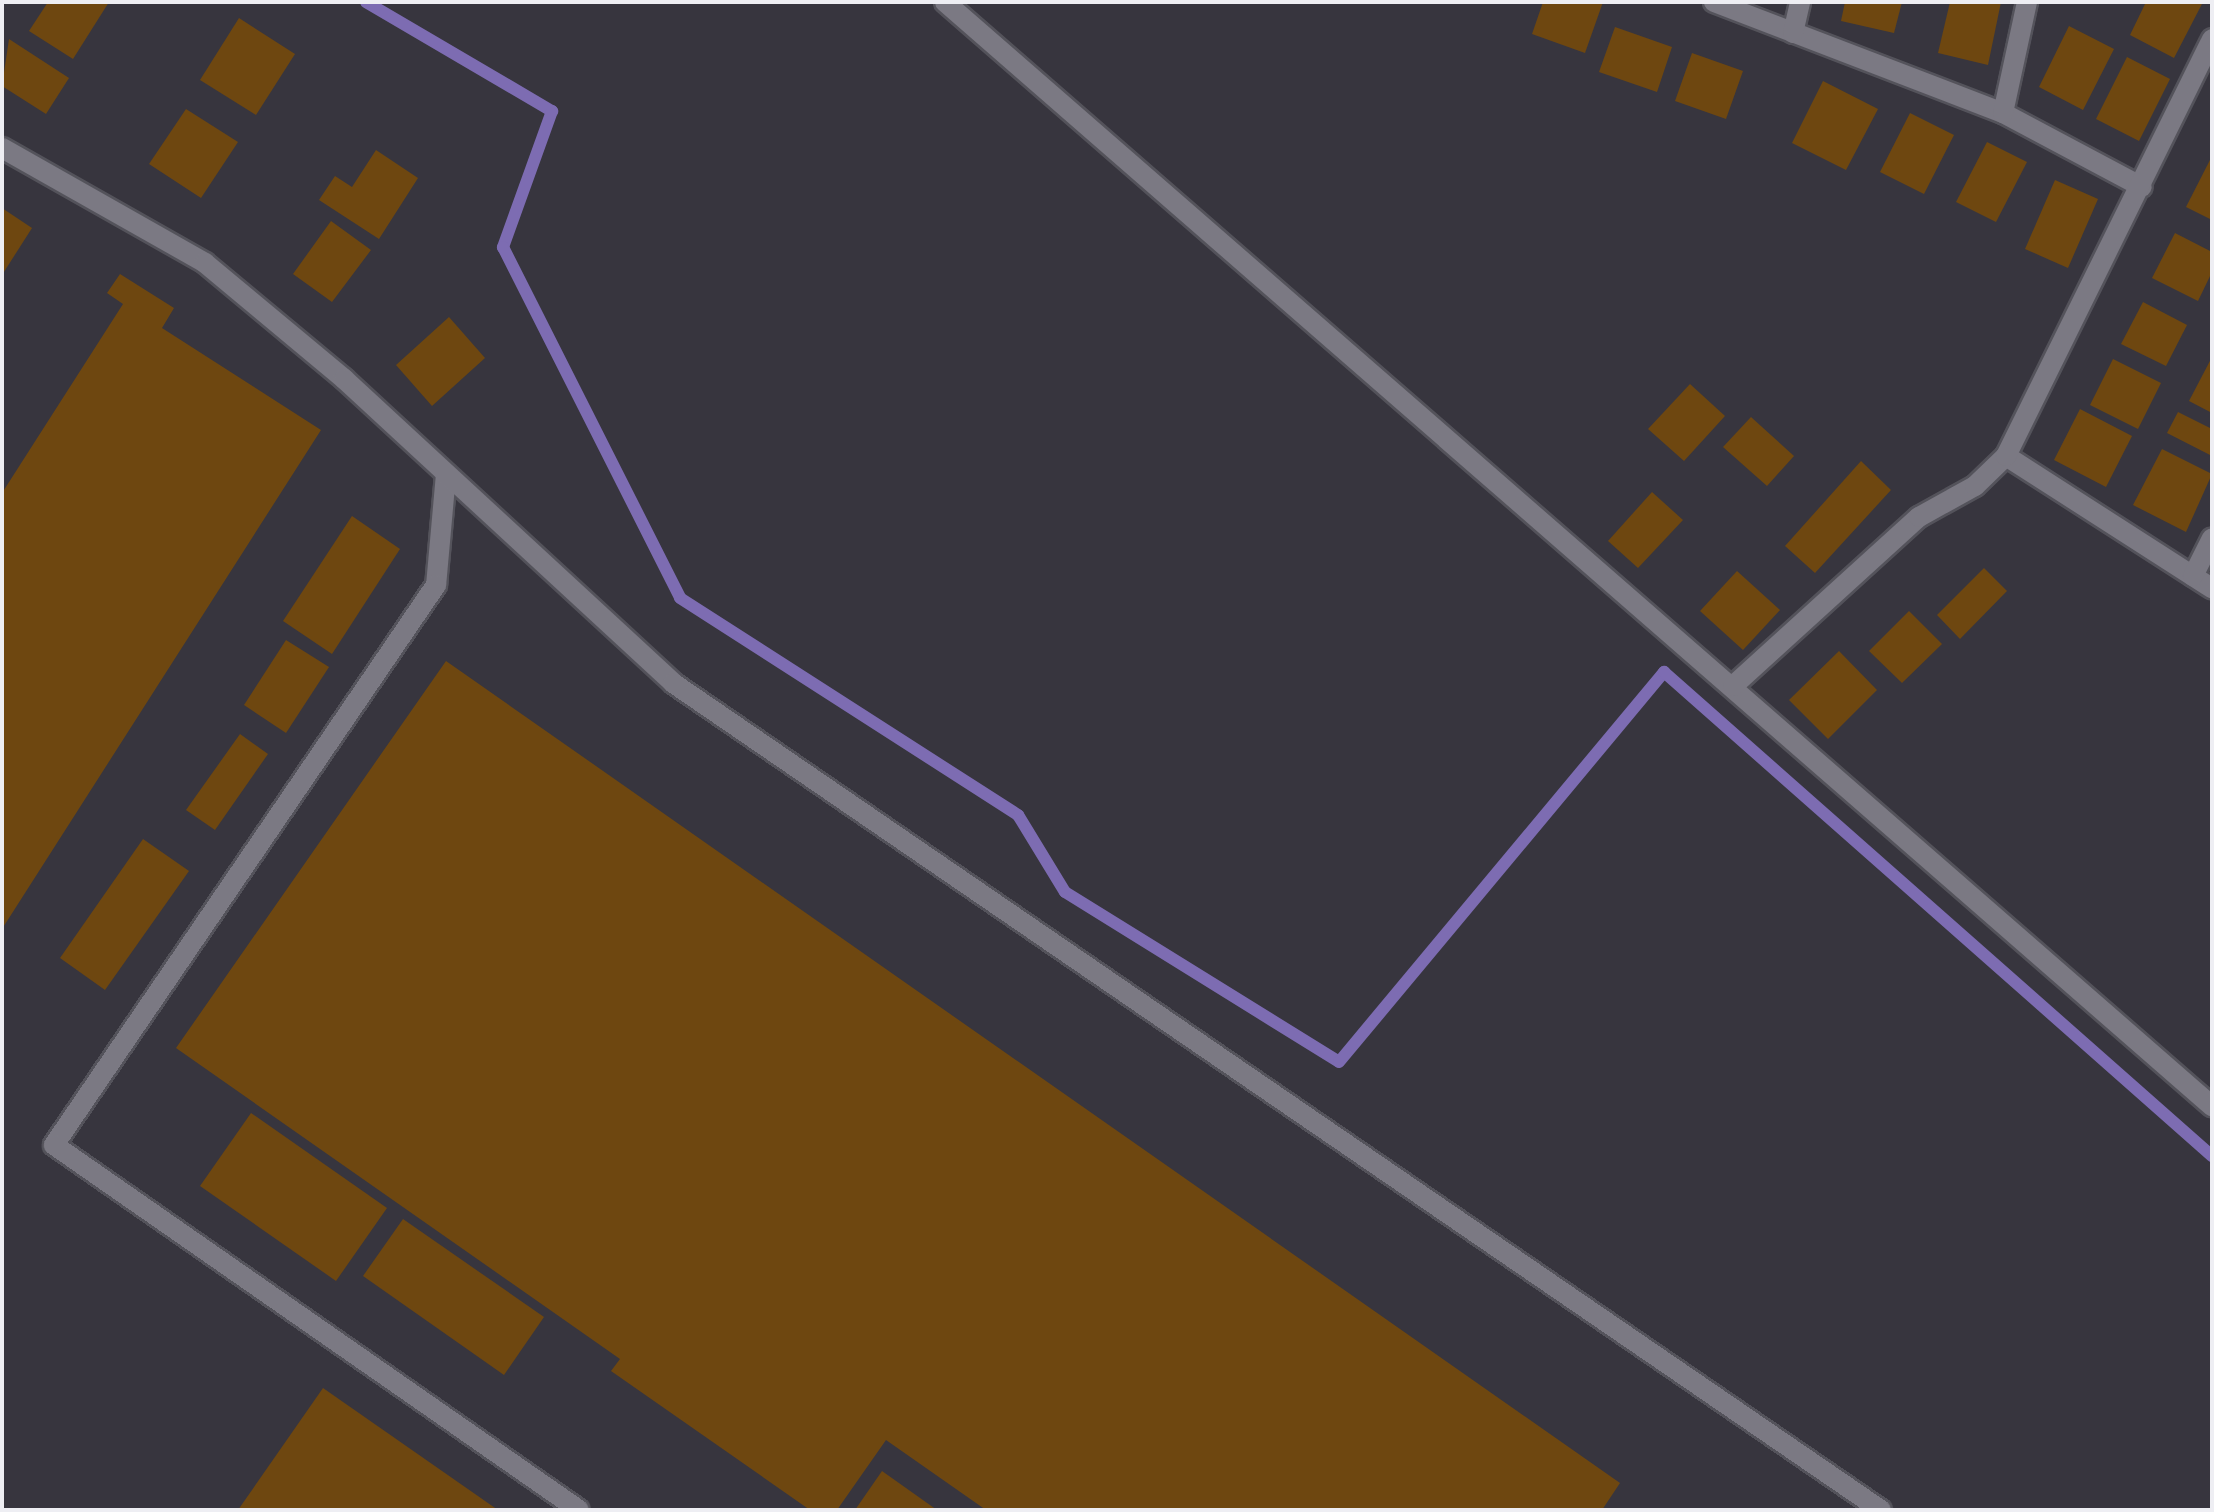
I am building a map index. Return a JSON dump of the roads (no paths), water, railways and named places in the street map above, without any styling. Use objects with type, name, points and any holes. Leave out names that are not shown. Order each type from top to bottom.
[{"type":"street","points":[[945,2],[2212,1106]]},
{"type":"street","points":[[1714,2],[2003,113],[2142,187]]},
{"type":"street","points":[[1793,33],[1800,2]]},
{"type":"street","points":[[2003,113],[2027,2]]},
{"type":"street","points":[[1733,686],[1919,517],[1975,486],[2006,456],[2142,187],[2212,39]]},
{"type":"street","points":[[2,148],[205,263],[446,474],[673,683],[1881,1510]]},
{"type":"street","points":[[2006,456],[2212,588]]},
{"type":"street","points":[[446,474],[436,585],[54,1145],[579,1510]]},
{"type":"street","points":[[2193,576],[2212,538]]},
{"type":"waterway","points":[[366,2],[552,111],[503,247],[680,598],[1018,815],[1065,892],[1339,1062],[1664,672],[2212,1156]]}]
